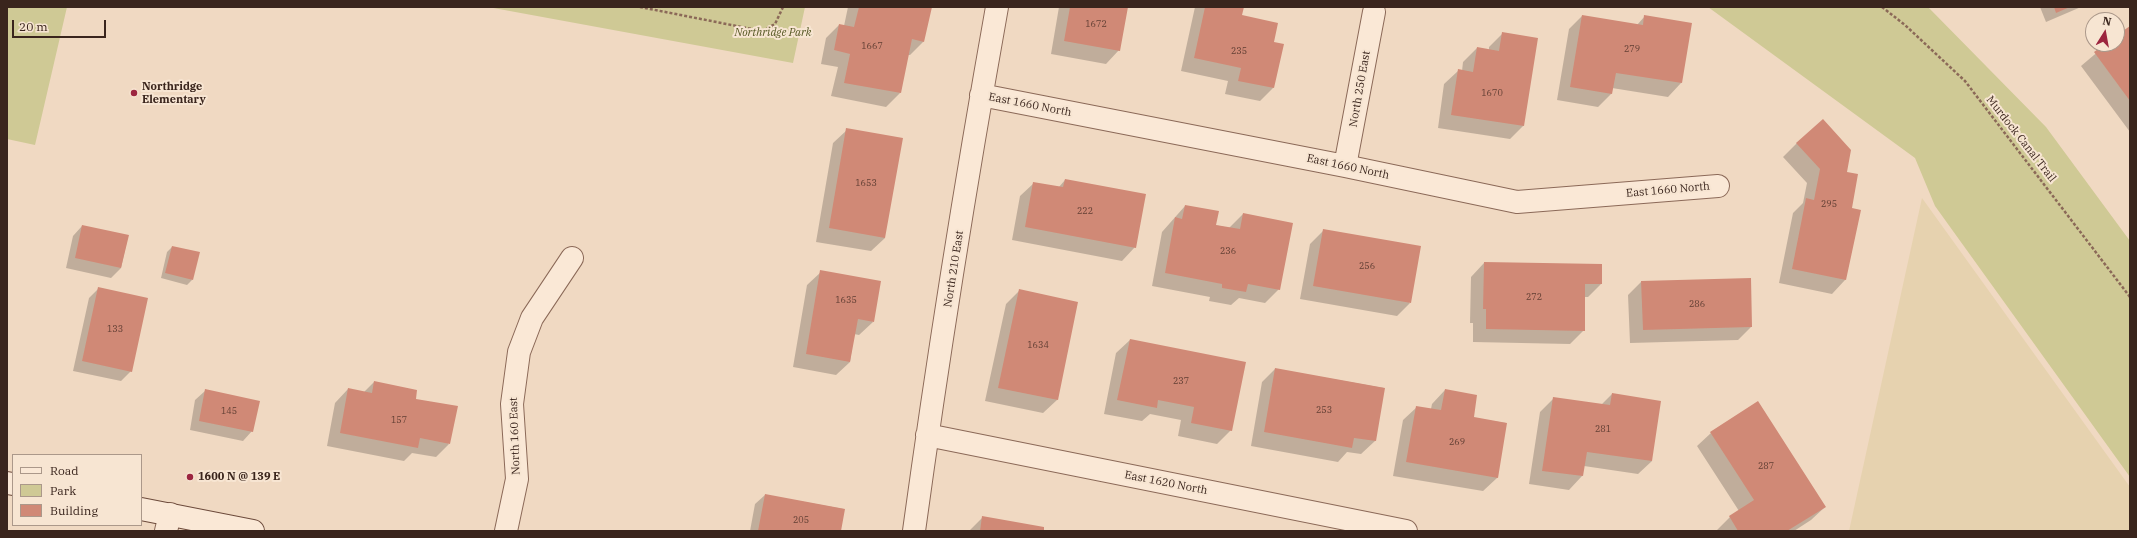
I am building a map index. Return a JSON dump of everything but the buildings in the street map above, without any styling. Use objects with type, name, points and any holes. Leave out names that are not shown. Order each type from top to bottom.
[{"type":"street","name":"North 210 East","points":[[914,531],[927,435],[981,95],[997,7]]},
{"type":"street","name":"North 250 East","points":[[1345,166],[1374,12]]},
{"type":"street","name":"East 1660 North","points":[[981,95],[1345,166],[1517,202],[1718,186]]},
{"type":"street","name":"North 160 East","points":[[506,531],[517,479],[512,404],[519,352],[532,318],[572,258]]},
{"type":"street","name":"East 1620 North","points":[[927,435],[1406,531]]},
{"type":"street","points":[[142,510],[168,523],[253,531]]},
{"type":"path","points":[[640,7],[762,31],[775,24],[783,7]]},
{"type":"path","name":"Murdock Canal Trail","points":[[1882,7],[1905,25],[1965,81],[2130,297]]},
{"type":"shaded area","points":[[1922,198],[2130,487],[2130,531],[1849,531]]},
{"type":"green space","points":[[7,7],[67,7],[35,145],[7,139]]},
{"type":"green space","name":"Northridge Park","points":[[488,7],[805,7],[793,63]]},
{"type":"green space","points":[[1708,7],[1928,7],[2046,127],[2130,241],[2130,477],[1935,206],[1915,158]]},
{"type":"place","name":"Northridge Elementary","points":[[134,93]]},
{"type":"place","name":"1600 N @ 139 E","points":[[190,477]]}]
